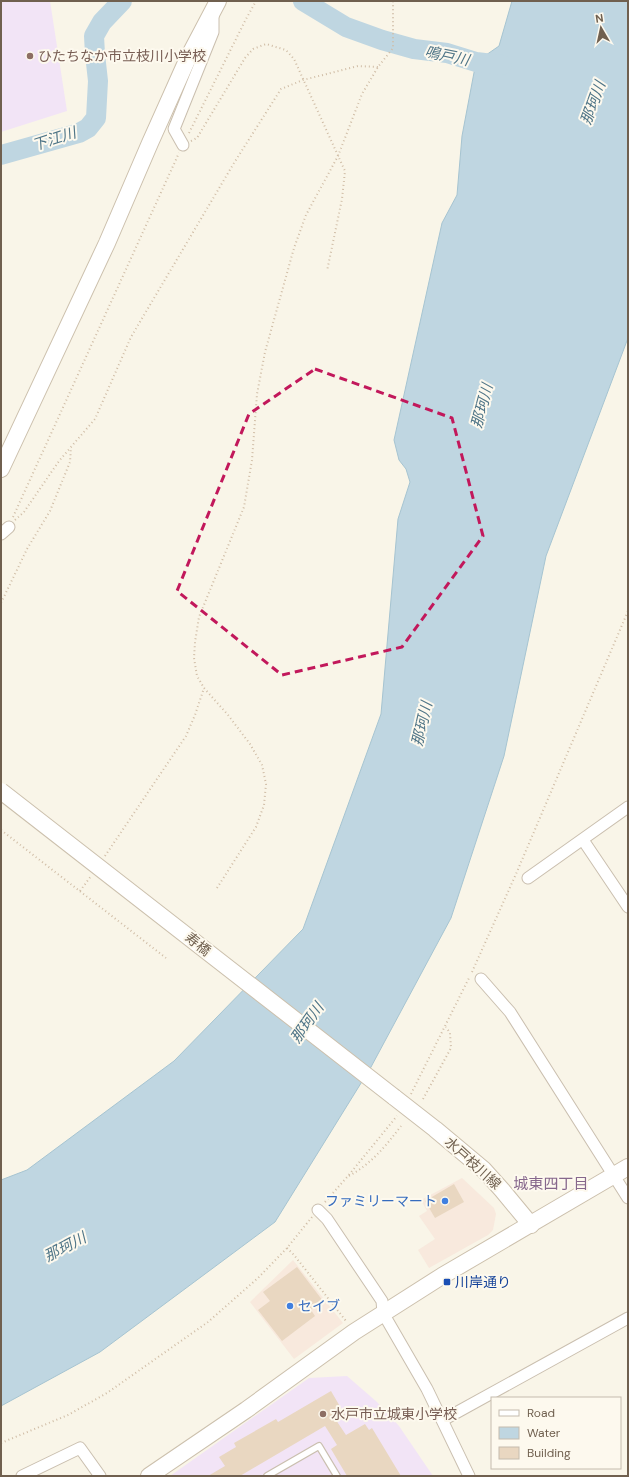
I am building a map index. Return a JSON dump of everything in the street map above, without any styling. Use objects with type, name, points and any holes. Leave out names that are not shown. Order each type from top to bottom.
[{"type":"street","points":[[183,145],[174,129],[212,32],[215,5]]},
{"type":"street","points":[[1,469],[78,307],[188,58],[215,5]]},
{"type":"street","name":"寿橋","points":[[1,791],[394,1098]]},
{"type":"street","points":[[528,878],[628,807]]},
{"type":"street","points":[[583,840],[628,907]]},
{"type":"street","points":[[481,979],[510,1012],[628,1198]]},
{"type":"street","name":"水戸枝川線","points":[[394,1098],[436,1129],[484,1170],[531,1225]]},
{"type":"street","points":[[149,1476],[246,1410],[354,1332],[383,1313],[442,1276],[628,1167]]},
{"type":"street","points":[[318,1210],[327,1218],[382,1301],[383,1313],[427,1389],[469,1476]]},
{"type":"street","points":[[443,1420],[628,1318]]},
{"type":"street","points":[[22,1476],[80,1448],[100,1476]]},
{"type":"lane","points":[[267,1476],[320,1446],[337,1476]]},
{"type":"path","points":[[5,530],[183,145],[256,1]]},
{"type":"path","points":[[217,888],[256,827],[264,805],[266,784],[262,765],[250,744],[228,715],[204,688],[197,676],[194,658],[194,642],[199,617],[244,507],[252,460],[257,394],[265,352],[294,248],[306,215],[338,156],[362,94],[378,67],[393,48],[393,1]]},
{"type":"path","points":[[183,145],[197,138],[245,58],[254,49],[266,44],[286,50],[294,59],[345,171],[342,199],[327,271]]},
{"type":"path","points":[[5,530],[24,512],[59,461],[95,419],[131,337],[234,163],[282,90],[303,80],[358,66],[378,67]]},
{"type":"path","points":[[1,603],[26,549],[50,511],[70,462],[71,447]]},
{"type":"path","points":[[101,860],[186,736],[204,688]]},
{"type":"path","points":[[1,830],[166,958]]},
{"type":"path","points":[[80,891],[93,873]]},
{"type":"path","points":[[423,1099],[451,1048],[450,1033],[446,1026]]},
{"type":"path","points":[[348,1176],[364,1168],[384,1148],[400,1126]]},
{"type":"path","points":[[287,1248],[354,1332]]},
{"type":"highlighted area","points":[[315,369],[452,418],[483,536],[402,647],[282,675],[177,591],[249,414]]},
{"type":"shaded area","name":"ひたちなか市立枝川小学校","points":[[1,1],[50,1],[67,111],[1,132]]},
{"type":"shaded area","points":[[462,1178],[494,1208],[496,1214],[493,1230],[488,1235],[429,1268],[418,1250],[435,1239],[419,1216],[427,1211],[421,1200]]},
{"type":"shaded area","points":[[293,1260],[343,1323],[294,1359],[250,1302]]},
{"type":"shaded area","name":"水戸市立城東小学校","points":[[347,1376],[377,1402],[399,1426],[433,1476],[170,1476],[309,1378]]},
{"type":"water","name":"那珂川","points":[[512,1],[628,1],[628,338],[546,556],[504,756],[451,918],[371,1067],[275,1222],[100,1352],[1,1406],[1,1180],[27,1170],[174,1061],[303,929],[381,714],[398,519],[410,482],[406,469],[399,460],[394,440],[442,223],[457,195],[462,136],[476,62],[499,46]]},
{"type":"building","name":"ファミリーマート","points":[[454,1184],[464,1202],[435,1218],[425,1201]]},
{"type":"building","name":"セイブ","points":[[297,1267],[323,1301],[311,1310],[315,1316],[282,1341],[258,1310],[270,1301],[263,1292]]},
{"type":"building","points":[[331,1391],[345,1415],[336,1420],[346,1435],[365,1424],[369,1430],[372,1428],[401,1476],[347,1476],[331,1449],[337,1445],[325,1426],[240,1476],[208,1476],[225,1466],[219,1457],[236,1447],[234,1443],[276,1419],[278,1422]]},
{"type":"waterway","name":"下江川","points":[[1,155],[79,133],[88,128],[96,118],[98,81],[94,36],[102,22],[122,1]]},
{"type":"waterway","name":"鳴戸川","points":[[303,1],[346,27],[382,40],[414,49],[447,53],[476,62],[502,65]]},
{"type":"place","name":"ひたちなか市立枝川小学校","points":[[30,56]]},
{"type":"place","name":"ファミリーマート","points":[[445,1201]]},
{"type":"place","name":"川岸通り","points":[[447,1282]]},
{"type":"place","name":"セイブ","points":[[290,1306]]},
{"type":"place","name":"水戸市立城東小学校","points":[[323,1414]]},
{"type":"district","name":"城東四丁目","points":[[551,1184]]}]
